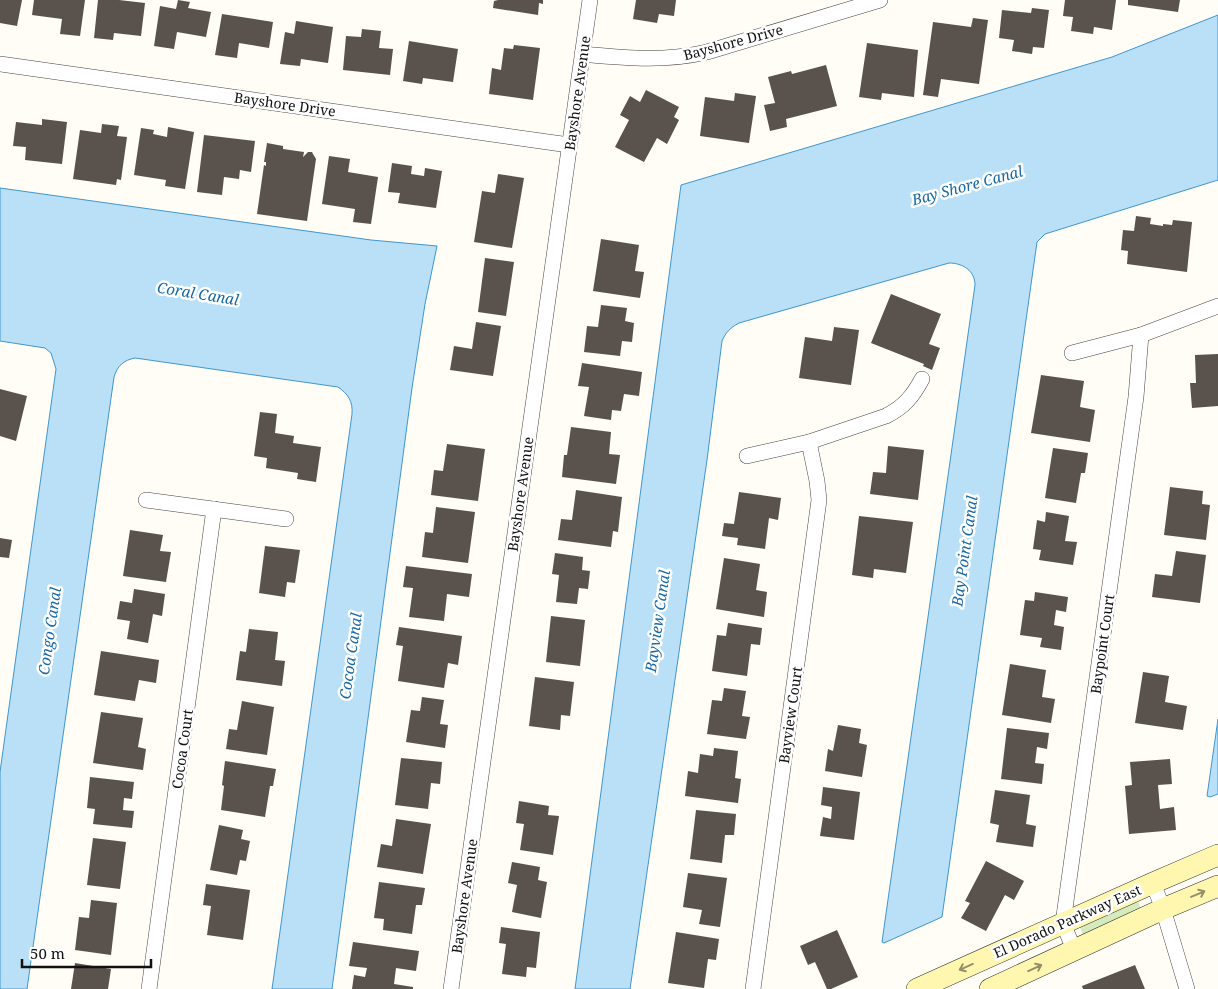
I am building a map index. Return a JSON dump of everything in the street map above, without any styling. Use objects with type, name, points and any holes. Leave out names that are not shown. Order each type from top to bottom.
[{"type":"street","name":"Bayshore Avenue","points":[[451,989],[590,0]]},
{"type":"street","name":"Bayshore Drive","points":[[582,54],[651,59],[689,56],[880,0]]},
{"type":"street","name":"Bayshore Drive","points":[[0,64],[569,145]]},
{"type":"street","points":[[1072,353],[1141,335],[1218,306]]},
{"type":"street","name":"Baypoint Court","points":[[1063,923],[1134,407],[1141,335]]},
{"type":"street","points":[[747,456],[809,442],[895,412],[914,394],[922,379]]},
{"type":"street","name":"Bayview Court","points":[[753,989],[818,508],[817,481],[809,442]]},
{"type":"street","points":[[146,500],[286,519]]},
{"type":"street","name":"Cocoa Court","points":[[149,989],[214,510]]},
{"type":"street","name":"El Dorado Parkway East","points":[[917,989],[1153,882],[1218,855]]},
{"type":"street","points":[[1153,882],[1187,989]]},
{"type":"street","name":"El Dorado Parkway East","points":[[990,989],[1163,909],[1218,886]]},
{"type":"street","points":[[1063,923],[1074,950]]},
{"type":"green space","points":[[1135,901],[1139,903],[1141,910],[1083,935],[1080,927]]},
{"type":"water","points":[[1218,15],[1218,180],[1045,234],[1037,242],[942,917],[884,943],[882,942],[975,285],[970,272],[963,266],[954,263],[739,323],[729,331],[722,341],[707,460],[630,989],[575,989],[681,185],[1112,57]]},
{"type":"water","points":[[0,188],[371,240],[437,246],[425,304],[412,388],[332,989],[272,989],[352,414],[351,402],[345,392],[338,387],[135,358],[127,360],[122,364],[114,377],[27,989],[0,989],[0,772],[56,369],[51,353],[45,348],[0,341]]},
{"type":"water","points":[[1218,719],[1218,794],[1210,797],[1207,796]]},
{"type":"building","points":[[0,0],[22,0],[17,26],[0,23]]},
{"type":"building","points":[[34,0],[85,0],[80,36],[60,34],[62,19],[32,15]]},
{"type":"building","points":[[98,0],[145,3],[141,36],[114,33],[113,40],[94,38]]},
{"type":"building","points":[[178,0],[190,2],[188,8],[211,12],[206,37],[177,32],[174,49],[154,46],[160,6],[176,9]]},
{"type":"building","points":[[543,0],[543,4],[539,3],[538,15],[493,8],[494,1]]},
{"type":"building","points":[[636,0],[676,0],[674,16],[659,14],[657,23],[633,19]]},
{"type":"building","points":[[1065,0],[1116,0],[1112,30],[1094,27],[1093,34],[1071,31],[1073,17],[1063,16]]},
{"type":"building","points":[[1128,0],[1180,0],[1178,12],[1128,5]]},
{"type":"building","points":[[1032,8],[1049,10],[1044,48],[1033,47],[1032,54],[1012,51],[1014,40],[999,38],[1002,10],[1031,13]]},
{"type":"building","points":[[222,14],[273,22],[269,48],[239,43],[237,58],[215,55]]},
{"type":"building","points":[[973,18],[988,20],[979,84],[941,79],[938,97],[923,95],[933,22],[971,27]]},
{"type":"building","points":[[296,21],[333,27],[328,63],[301,59],[300,66],[280,64],[285,32],[294,34]]},
{"type":"building","points":[[362,29],[381,31],[379,48],[393,49],[390,75],[343,70],[346,36],[361,37]]},
{"type":"building","points":[[409,41],[458,49],[453,82],[423,78],[422,84],[403,81]]},
{"type":"building","points":[[867,43],[918,50],[914,97],[882,93],[881,100],[859,97]]},
{"type":"building","points":[[514,45],[540,48],[533,100],[489,94],[492,68],[501,70],[504,48],[513,49]]},
{"type":"building","points":[[826,65],[837,106],[786,119],[787,127],[770,131],[764,105],[775,103],[768,77],[791,71],[792,74]]},
{"type":"building","points":[[646,90],[679,107],[674,117],[679,120],[667,144],[657,138],[644,162],[615,147],[629,120],[620,115],[630,96],[640,102]]},
{"type":"building","points":[[735,93],[756,96],[749,143],[700,136],[705,97],[734,101]]},
{"type":"building","points":[[42,119],[67,122],[62,164],[25,160],[26,147],[13,146],[16,122],[42,125]]},
{"type":"building","points":[[102,124],[119,126],[117,136],[127,137],[121,180],[117,179],[116,185],[73,179],[80,130],[101,133]]},
{"type":"building","points":[[168,127],[194,132],[185,189],[165,186],[166,180],[134,175],[141,128],[154,130],[153,134],[167,137]]},
{"type":"building","points":[[204,135],[255,141],[251,172],[240,170],[239,179],[224,177],[222,195],[197,192]]},
{"type":"building","points":[[267,143],[283,146],[283,149],[304,152],[303,157],[308,152],[312,152],[316,159],[307,221],[257,214],[264,165],[266,166],[266,162],[264,162]]},
{"type":"building","points":[[329,156],[350,159],[348,172],[378,177],[371,224],[353,222],[355,209],[322,204]]},
{"type":"building","points":[[392,163],[412,166],[411,174],[424,176],[425,168],[442,171],[436,208],[398,203],[400,193],[388,192]]},
{"type":"building","points":[[498,174],[524,178],[512,248],[474,242],[482,191],[495,193]]},
{"type":"building","points":[[1136,216],[1151,218],[1150,224],[1163,226],[1163,224],[1172,225],[1173,220],[1192,222],[1187,272],[1127,264],[1128,251],[1121,250],[1123,230],[1134,231]]},
{"type":"building","points":[[601,239],[639,245],[635,271],[644,272],[640,298],[593,291]]},
{"type":"building","points":[[485,258],[514,262],[506,316],[478,312]]},
{"type":"building","points":[[891,294],[941,314],[929,344],[940,348],[932,370],[923,366],[924,364],[871,343]]},
{"type":"building","points":[[601,305],[627,308],[625,321],[634,323],[632,342],[622,341],[620,356],[584,352],[587,326],[598,327]]},
{"type":"building","points":[[476,322],[501,326],[493,376],[450,370],[454,346],[472,349]]},
{"type":"building","points":[[834,327],[859,330],[851,385],[799,378],[805,337],[832,341]]},
{"type":"building","points":[[1218,354],[1218,406],[1192,408],[1190,383],[1196,383],[1195,355]]},
{"type":"building","points":[[582,363],[642,372],[639,396],[624,394],[621,411],[612,410],[611,420],[584,416],[589,387],[578,386]]},
{"type":"building","points":[[1041,375],[1084,381],[1080,407],[1095,410],[1090,442],[1031,433]]},
{"type":"building","points":[[0,389],[27,396],[16,441],[0,436]]},
{"type":"building","points":[[260,412],[277,414],[275,433],[294,436],[293,443],[321,447],[316,482],[297,479],[298,473],[266,468],[267,458],[254,456]]},
{"type":"building","points":[[571,427],[611,432],[609,454],[620,455],[616,484],[562,477],[564,455],[567,455]]},
{"type":"building","points":[[447,444],[485,449],[478,501],[431,495],[434,470],[443,471]]},
{"type":"building","points":[[888,446],[924,450],[918,500],[870,494],[873,472],[886,473]]},
{"type":"building","points":[[1053,448],[1088,453],[1085,473],[1081,473],[1076,503],[1045,498]]},
{"type":"building","points":[[1170,487],[1203,491],[1202,504],[1210,505],[1206,540],[1164,535]]},
{"type":"building","points":[[576,490],[622,497],[618,532],[613,531],[611,547],[558,540],[561,519],[572,520]]},
{"type":"building","points":[[739,492],[781,498],[778,520],[769,518],[765,549],[737,545],[738,538],[722,536],[724,523],[734,524]]},
{"type":"building","points":[[436,507],[475,512],[468,563],[422,557],[425,532],[433,533]]},
{"type":"building","points":[[1046,512],[1069,516],[1065,541],[1077,542],[1073,565],[1039,560],[1041,550],[1033,549],[1037,520],[1045,522]]},
{"type":"building","points":[[859,516],[913,522],[906,573],[874,569],[873,578],[852,575]]},
{"type":"building","points":[[130,530],[163,535],[160,551],[171,552],[166,582],[123,576]]},
{"type":"building","points":[[0,538],[12,540],[9,558],[0,557]]},
{"type":"building","points":[[265,546],[300,550],[295,583],[287,582],[285,597],[259,593]]},
{"type":"building","points":[[1176,551],[1206,555],[1200,603],[1152,597],[1155,574],[1172,576]]},
{"type":"building","points":[[555,553],[583,557],[582,570],[590,571],[588,589],[579,588],[577,604],[556,602],[559,575],[552,574]]},
{"type":"building","points":[[724,558],[760,564],[756,590],[767,592],[764,617],[716,609]]},
{"type":"building","points":[[406,566],[472,574],[469,597],[447,594],[444,621],[409,617],[413,588],[403,587]]},
{"type":"building","points":[[134,589],[165,594],[162,616],[153,614],[148,643],[127,639],[130,621],[117,619],[120,601],[132,603]]},
{"type":"building","points":[[1035,592],[1068,597],[1066,612],[1056,610],[1054,625],[1064,627],[1061,650],[1040,647],[1042,638],[1020,635],[1025,600],[1034,601]]},
{"type":"building","points":[[551,616],[585,620],[580,666],[546,662]]},
{"type":"building","points":[[728,623],[762,628],[760,645],[751,644],[747,676],[712,671],[717,635],[726,636]]},
{"type":"building","points":[[399,627],[462,636],[458,665],[448,663],[444,688],[398,681],[403,646],[396,645]]},
{"type":"building","points":[[249,629],[278,632],[275,660],[285,661],[282,686],[236,680],[240,651],[246,652]]},
{"type":"building","points":[[101,651],[159,660],[156,683],[139,680],[135,701],[94,695]]},
{"type":"building","points":[[1010,664],[1046,670],[1042,697],[1055,699],[1051,723],[1002,715]]},
{"type":"building","points":[[1143,672],[1169,676],[1165,702],[1187,706],[1183,730],[1135,723]]},
{"type":"building","points":[[535,677],[574,682],[570,716],[561,715],[560,730],[529,726]]},
{"type":"building","points":[[724,688],[746,691],[742,716],[750,717],[746,739],[707,734],[712,700],[722,701]]},
{"type":"building","points":[[422,697],[444,700],[440,724],[448,725],[445,748],[406,742],[411,710],[420,711]]},
{"type":"building","points":[[242,701],[274,707],[267,755],[226,749],[229,729],[237,730]]},
{"type":"building","points":[[101,712],[143,718],[138,747],[146,749],[143,770],[93,763]]},
{"type":"building","points":[[838,725],[861,729],[859,743],[867,745],[862,777],[825,771],[828,749],[833,751]]},
{"type":"building","points":[[1007,728],[1049,733],[1047,749],[1037,747],[1035,763],[1044,764],[1042,784],[1001,779]]},
{"type":"building","points":[[714,748],[738,751],[735,778],[741,779],[738,803],[685,796],[688,771],[698,773],[700,754],[713,756]]},
{"type":"building","points":[[401,758],[442,762],[440,784],[431,783],[428,809],[395,805]]},
{"type":"building","points":[[1170,759],[1172,784],[1158,785],[1160,809],[1174,807],[1176,830],[1129,834],[1125,786],[1132,785],[1130,762]]},
{"type":"building","points":[[225,761],[276,769],[273,786],[270,786],[265,817],[221,810]]},
{"type":"building","points":[[90,777],[134,782],[132,799],[124,798],[123,810],[134,811],[132,828],[93,824],[95,809],[87,808]]},
{"type":"building","points":[[823,787],[860,792],[854,840],[820,836],[823,817],[831,819],[832,807],[821,805]]},
{"type":"building","points":[[995,790],[1030,795],[1026,824],[1036,826],[1033,847],[996,842],[999,825],[990,823]]},
{"type":"building","points":[[519,801],[549,806],[548,815],[559,816],[553,855],[520,850],[524,824],[516,823]]},
{"type":"building","points":[[696,810],[736,814],[734,835],[725,835],[722,863],[690,859]]},
{"type":"building","points":[[396,819],[431,824],[423,874],[377,867],[381,844],[392,846]]},
{"type":"building","points":[[219,825],[243,830],[241,839],[250,841],[246,861],[240,860],[237,875],[210,870]]},
{"type":"building","points":[[93,838],[126,842],[120,889],[87,885]]},
{"type":"building","points":[[986,861],[1024,881],[1014,900],[1005,895],[986,931],[961,918],[970,903],[965,901]]},
{"type":"building","points":[[512,862],[540,867],[538,880],[547,882],[541,918],[512,912],[517,885],[508,883]]},
{"type":"building","points":[[688,873],[727,878],[720,927],[699,924],[702,910],[683,907]]},
{"type":"building","points":[[379,882],[425,888],[422,905],[416,905],[412,934],[383,930],[384,919],[374,918]]},
{"type":"building","points":[[206,884],[250,890],[243,940],[207,935],[211,906],[203,905]]},
{"type":"building","points":[[91,900],[117,903],[111,955],[75,950],[79,917],[89,918]]},
{"type":"building","points":[[501,927],[540,932],[536,968],[527,967],[526,977],[502,974],[506,944],[499,943]]},
{"type":"building","points":[[837,930],[858,977],[827,989],[815,962],[808,965],[800,946]]},
{"type":"building","points":[[676,932],[719,939],[716,960],[708,959],[704,988],[668,983]]},
{"type":"building","points":[[353,942],[419,951],[416,971],[396,968],[394,984],[413,987],[413,989],[352,989],[354,975],[365,977],[367,968],[349,966]]},
{"type":"building","points":[[75,963],[111,969],[108,989],[71,989]]},
{"type":"building","points":[[1135,965],[1145,989],[1083,989],[1082,986]]},
{"type":"water label","name":"Bay Shore Canal","points":[[967,185]]},
{"type":"water label","name":"Coral Canal","points":[[198,293]]},
{"type":"water label","name":"Bay Point Canal","points":[[964,551]]},
{"type":"water label","name":"Bayview Canal","points":[[657,621]]},
{"type":"water label","name":"Congo Canal","points":[[49,631]]},
{"type":"water label","name":"Cocoa Canal","points":[[350,656]]}]
